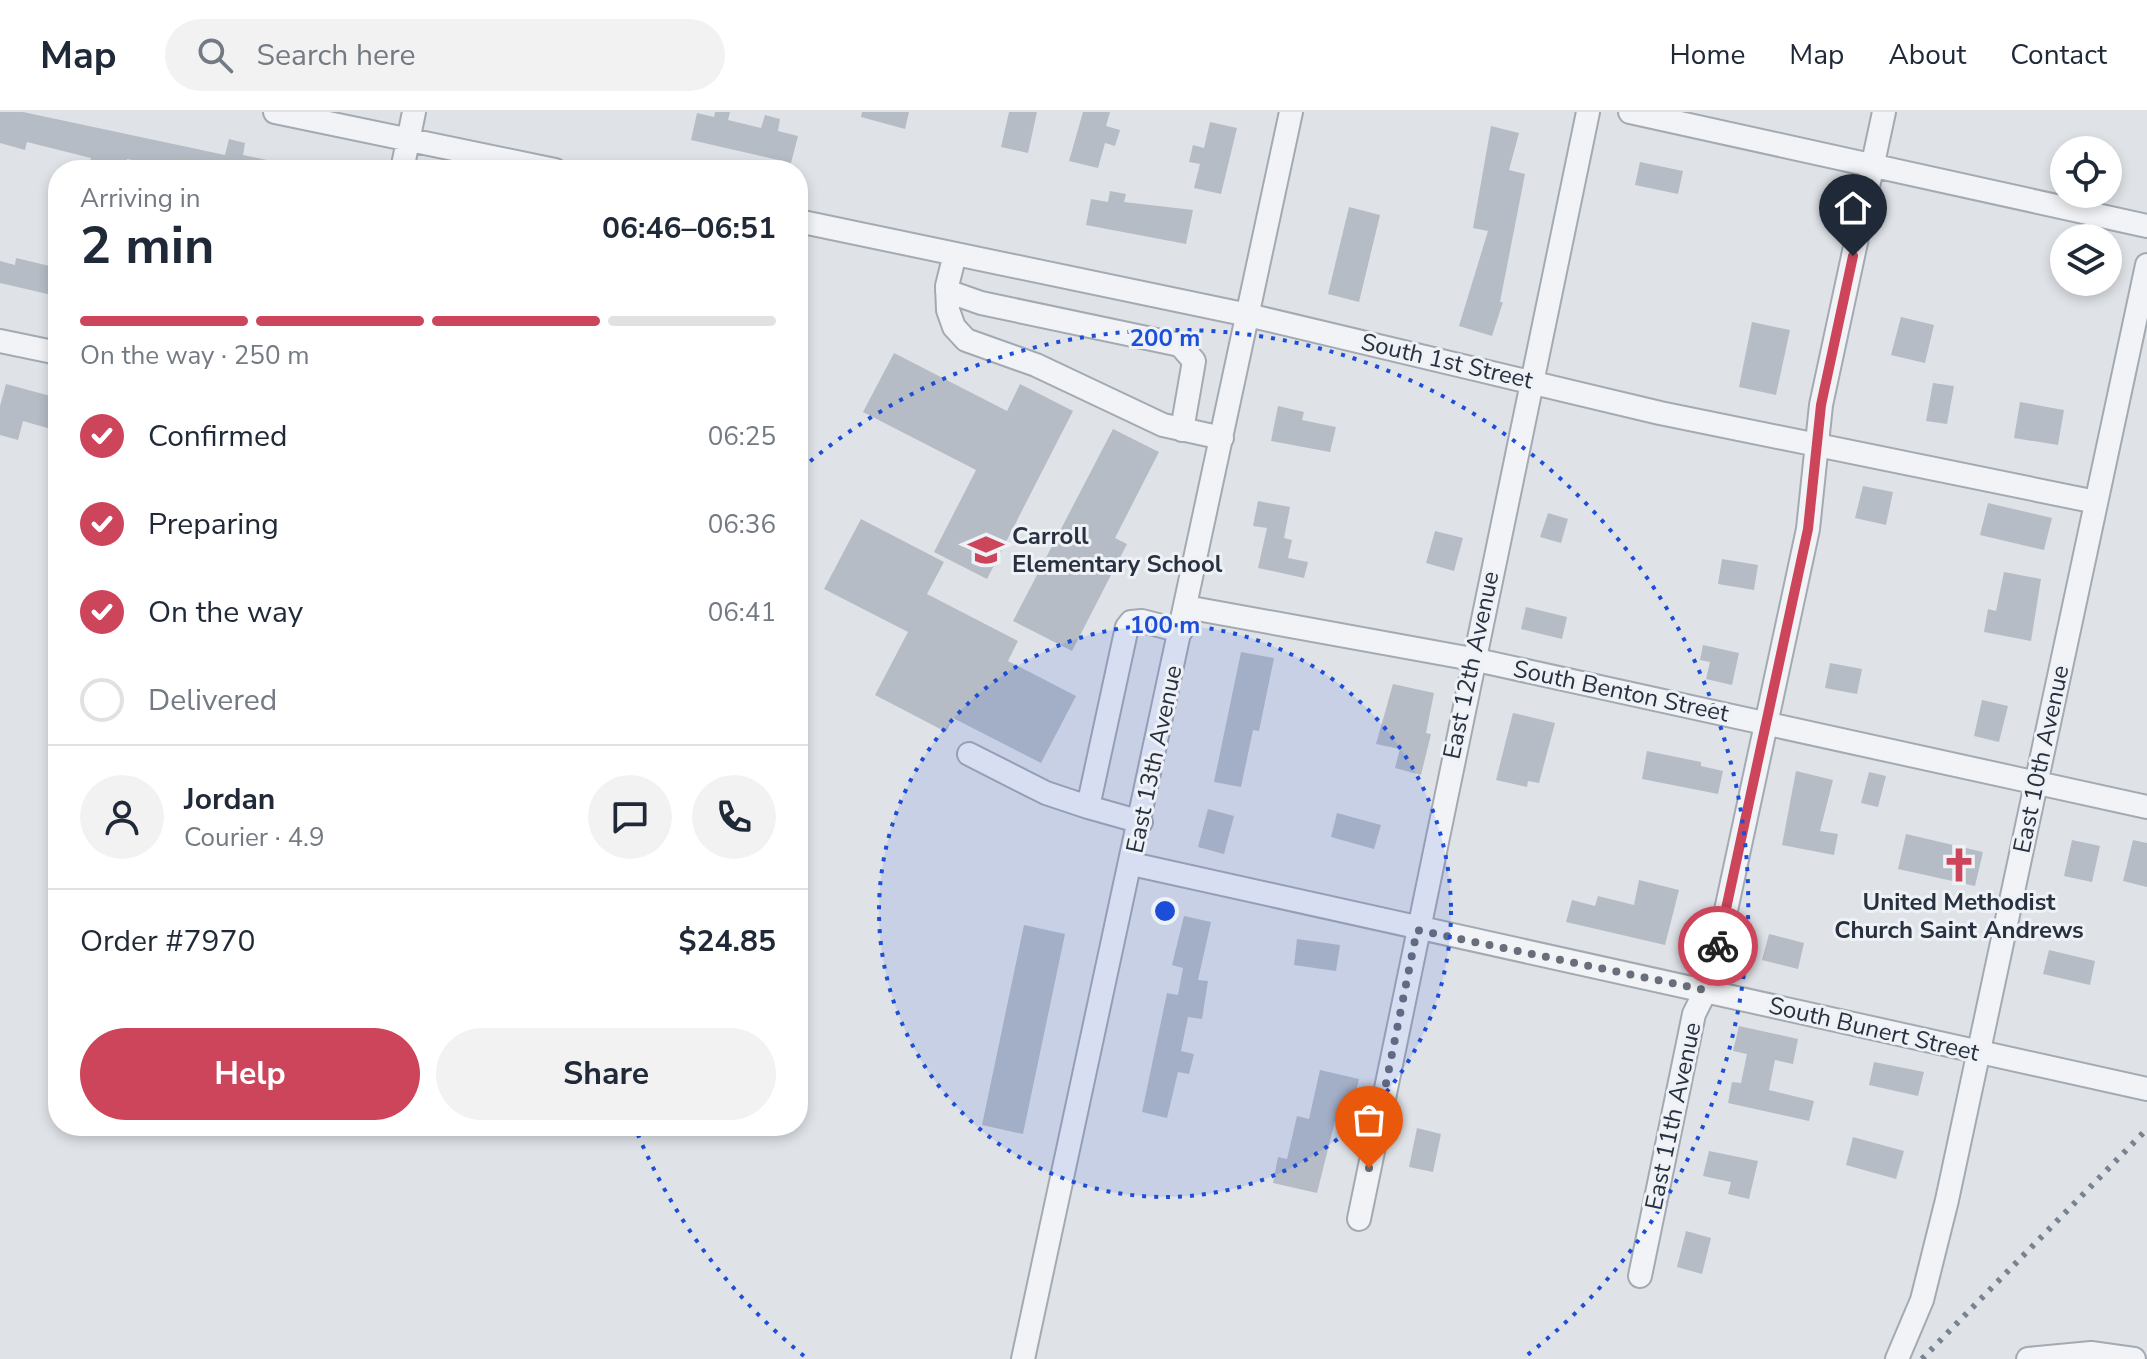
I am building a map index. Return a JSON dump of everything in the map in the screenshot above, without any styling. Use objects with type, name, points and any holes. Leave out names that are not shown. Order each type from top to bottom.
[{"type":"street","points":[[275,112],[506,160]]},
{"type":"street","points":[[404,160],[414,112]]},
{"type":"street","name":"East 13th Avenue","points":[[1023,1359],[1132,864],[1291,112]]},
{"type":"street","name":"East 12th Avenue","points":[[1359,1219],[1472,659],[1588,112]]},
{"type":"street","points":[[1630,112],[2147,226]]},
{"type":"street","name":"East 11th Avenue","points":[[1640,1276],[1694,1014],[1711,980],[1808,529],[1821,405],[1884,112]]},
{"type":"street","name":"South 1st Street","points":[[808,223],[1248,315],[1660,413],[2096,502]]},
{"type":"street","points":[[955,254],[947,291],[950,320],[966,340],[1024,360],[1163,425],[1222,438]]},
{"type":"street","name":"East 10th Avenue","points":[[1897,1359],[1922,1300],[2147,265]]},
{"type":"street","points":[[947,291],[981,303],[1180,345],[1194,361],[1182,430]]},
{"type":"street","points":[[0,341],[48,351]]},
{"type":"street","name":"South Benton Street","points":[[1186,607],[1472,659],[2147,807]]},
{"type":"street","points":[[1088,807],[1127,627],[1131,622],[1142,621],[1181,631]]},
{"type":"street","points":[[969,754],[1046,793],[1141,822]]},
{"type":"street","name":"South Bunert Street","points":[[1132,864],[1417,930],[1705,990],[2147,1089]]},
{"type":"street","points":[[2028,1359],[2050,1354],[2091,1353],[2134,1359]]},
{"type":"building","points":[[0,112],[23,112],[225,155],[229,139],[245,143],[243,155],[267,160],[91,160],[27,142],[25,150],[0,143]]},
{"type":"building","points":[[715,112],[730,112],[728,120],[761,128],[765,115],[780,119],[778,131],[798,136],[792,160],[778,160],[691,140],[697,113],[714,117]]},
{"type":"building","points":[[862,112],[909,112],[905,129],[861,117]]},
{"type":"building","points":[[1009,112],[1037,112],[1028,153],[1001,147]]},
{"type":"building","points":[[1083,112],[1110,112],[1106,126],[1120,130],[1115,146],[1105,143],[1098,168],[1069,161]]},
{"type":"building","points":[[1210,122],[1237,128],[1221,194],[1194,188],[1200,164],[1189,162],[1193,145],[1204,148]]},
{"type":"building","points":[[1491,126],[1519,133],[1509,170],[1525,174],[1500,302],[1503,302],[1492,336],[1459,326],[1488,231],[1473,228]]},
{"type":"building","points":[[1640,162],[1683,171],[1678,194],[1635,185]]},
{"type":"building","points":[[1110,191],[1126,194],[1124,202],[1193,210],[1186,244],[1086,225],[1091,199],[1108,202]]},
{"type":"building","points":[[1349,207],[1380,215],[1359,302],[1328,294]]},
{"type":"building","points":[[16,258],[48,266],[48,294],[0,283],[0,261],[15,265]]},
{"type":"building","points":[[1901,317],[1934,325],[1925,363],[1891,355]]},
{"type":"building","points":[[1752,322],[1790,330],[1776,395],[1739,387]]},
{"type":"building","points":[[894,353],[1007,411],[1020,384],[1073,411],[987,579],[934,552],[976,470],[863,412]]},
{"type":"building","points":[[1933,383],[1954,386],[1947,424],[1926,421]]},
{"type":"building","points":[[6,384],[48,395],[48,428],[23,421],[18,440],[0,435],[0,406]]},
{"type":"building","points":[[2020,402],[2064,410],[2058,445],[2014,438]]},
{"type":"building","points":[[1278,406],[1304,412],[1302,420],[1336,427],[1330,452],[1271,441]]},
{"type":"building","points":[[1113,429],[1159,452],[1115,538],[1127,544],[1072,651],[1013,621]]},
{"type":"building","points":[[1863,486],[1893,492],[1886,525],[1855,518]]},
{"type":"building","points":[[1258,501],[1290,507],[1284,538],[1292,540],[1288,558],[1308,562],[1304,578],[1258,568],[1267,528],[1253,526]]},
{"type":"building","points":[[1988,503],[2052,518],[2044,550],[1980,535]]},
{"type":"building","points":[[1548,513],[1568,519],[1561,543],[1540,537]]},
{"type":"building","points":[[861,519],[944,562],[927,594],[1018,641],[1008,661],[1076,696],[1041,763],[953,718],[946,732],[875,695],[908,632],[824,589]]},
{"type":"building","points":[[1435,531],[1463,538],[1454,571],[1426,563]]},
{"type":"building","points":[[1722,559],[1758,565],[1754,590],[1718,584]]},
{"type":"building","points":[[2004,572],[2041,579],[2031,641],[1984,632],[1988,609],[1996,611]]},
{"type":"building","points":[[1526,607],[1567,617],[1562,639],[1521,629]]},
{"type":"building","points":[[1703,645],[1739,653],[1732,685],[1706,679],[1710,662],[1700,660]]},
{"type":"building","points":[[1241,652],[1274,658],[1259,731],[1253,730],[1241,787],[1214,782]]},
{"type":"building","points":[[1830,663],[1862,669],[1857,694],[1825,688]]},
{"type":"building","points":[[1393,684],[1434,693],[1426,733],[1431,734],[1421,775],[1395,768],[1400,749],[1376,744]]},
{"type":"building","points":[[1982,700],[2008,706],[1999,742],[1974,736]]},
{"type":"building","points":[[1513,713],[1555,723],[1539,783],[1528,781],[1527,787],[1496,780]]},
{"type":"building","points":[[1647,751],[1701,762],[1701,766],[1723,771],[1718,794],[1642,779]]},
{"type":"building","points":[[1796,771],[1833,780],[1820,831],[1838,834],[1834,855],[1782,845]]},
{"type":"building","points":[[1869,772],[1886,776],[1878,807],[1861,803]]},
{"type":"building","points":[[1208,809],[1234,816],[1224,854],[1198,847]]},
{"type":"building","points":[[1337,813],[1381,825],[1374,849],[1331,837]]},
{"type":"building","points":[[1906,834],[1983,852],[1975,886],[1898,869]]},
{"type":"building","points":[[2072,840],[2100,846],[2092,882],[2064,876]]},
{"type":"building","points":[[2133,840],[2147,843],[2147,887],[2123,881]]},
{"type":"building","points":[[1639,880],[1679,890],[1665,945],[1566,922],[1572,900],[1595,906],[1598,896],[1634,905]]},
{"type":"building","points":[[1184,916],[1211,922],[1198,980],[1208,981],[1202,1019],[1188,1017],[1181,1051],[1194,1054],[1189,1074],[1178,1072],[1167,1118],[1142,1112],[1167,993],[1178,995],[1183,968],[1172,965]]},
{"type":"building","points":[[1024,925],[1065,934],[1023,1134],[982,1125]]},
{"type":"building","points":[[1769,934],[1804,943],[1798,969],[1762,960]]},
{"type":"building","points":[[1297,939],[1340,945],[1336,971],[1294,965]]},
{"type":"building","points":[[2049,950],[2095,961],[2090,985],[2043,974]]},
{"type":"building","points":[[1739,1026],[1798,1039],[1793,1064],[1775,1060],[1769,1090],[1814,1101],[1809,1121],[1728,1103],[1732,1082],[1741,1083],[1747,1054],[1733,1051]]},
{"type":"building","points":[[1874,1062],[1924,1072],[1918,1096],[1869,1085]]},
{"type":"building","points":[[1320,1070],[1359,1079],[1352,1108],[1339,1105],[1317,1193],[1273,1183],[1278,1157],[1287,1159],[1297,1116],[1309,1119]]},
{"type":"building","points":[[1417,1128],[1441,1134],[1433,1172],[1409,1167]]},
{"type":"building","points":[[1853,1137],[1904,1151],[1896,1179],[1846,1165]]},
{"type":"building","points":[[1709,1151],[1758,1161],[1749,1199],[1728,1194],[1731,1182],[1703,1176]]},
{"type":"building","points":[[1686,1231],[1711,1238],[1702,1274],[1677,1267]]},
{"type":"railway","points":[[1922,1359],[2147,1129]]},
{"type":"way so far","points":[[1369,1168],[1417,930],[1555,956],[1705,990],[1711,980],[1718,946]]},
{"type":"place","name":"Carroll Elementary School","points":[[986,550]]},
{"type":"place","name":"United Methodist Church Saint Andrews","points":[[1959,865]]},
{"type":"route","points":[[1718,946],[1808,529],[1821,405],[1853,256]]}]
